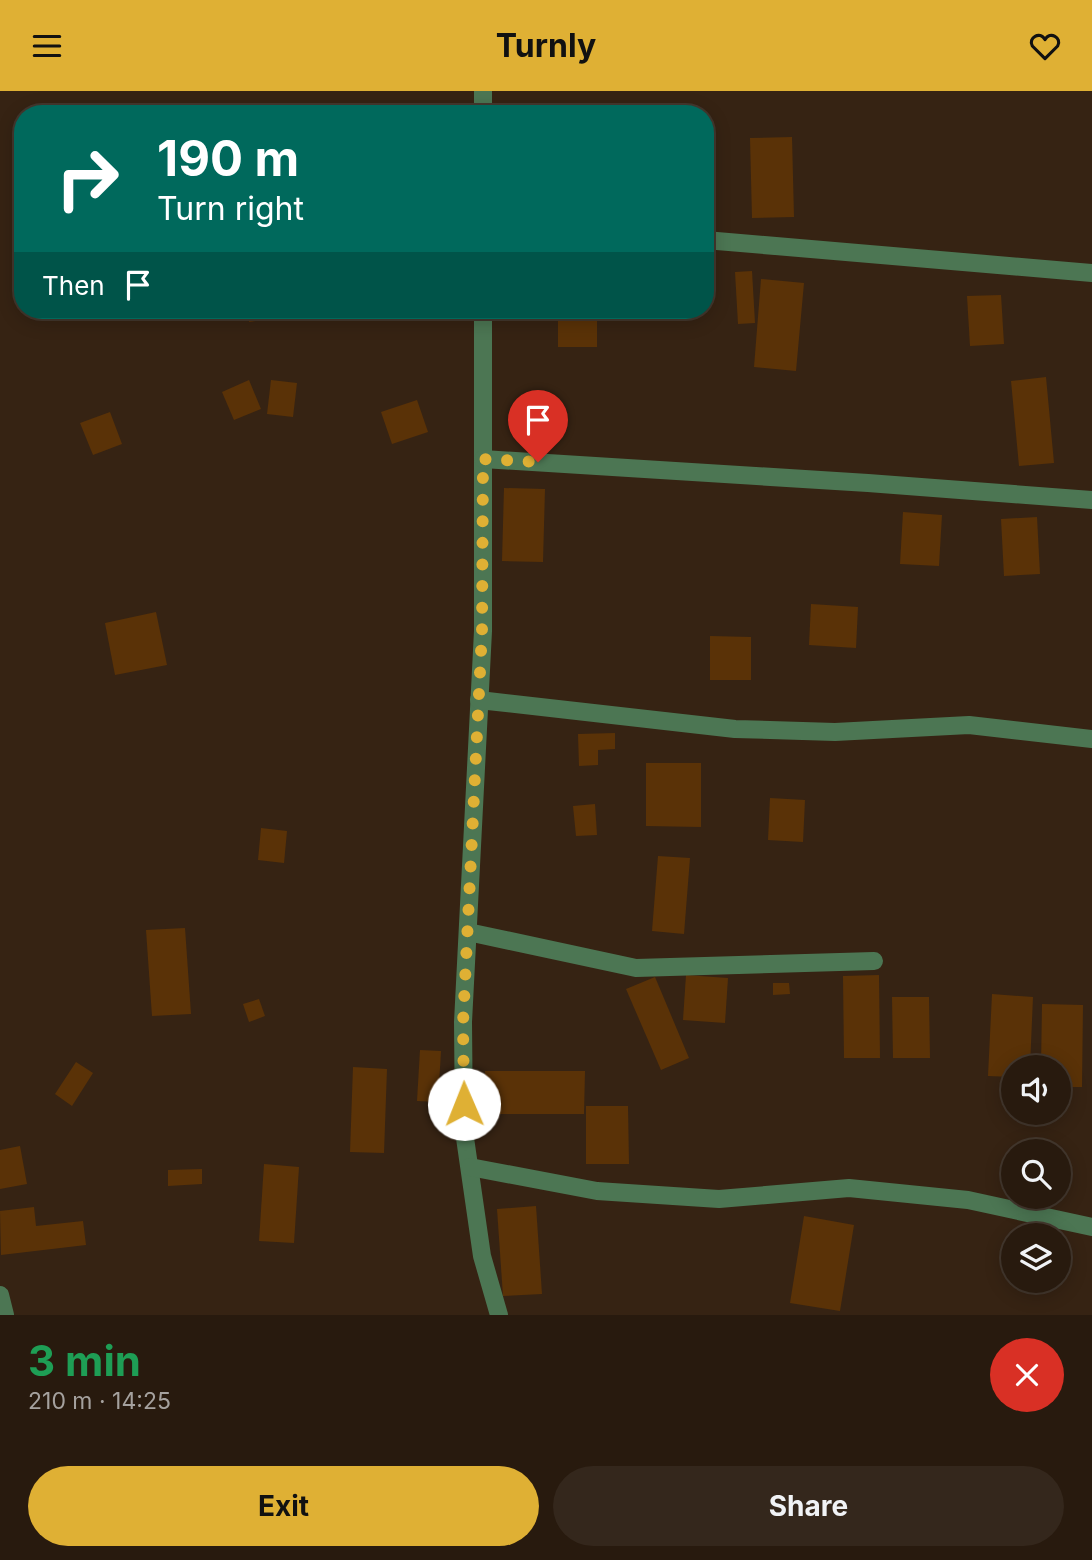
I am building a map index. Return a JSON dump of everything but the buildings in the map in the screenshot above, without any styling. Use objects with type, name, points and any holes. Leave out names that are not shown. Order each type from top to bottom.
[{"type":"street","points":[[714,241],[1092,273]]},
{"type":"street","points":[[483,319],[482,631],[463,1023],[464,1131],[482,1256],[499,1315]]},
{"type":"street","points":[[483,459],[1092,500]]},
{"type":"street","points":[[479,700],[735,729],[835,732],[969,725],[1092,739]]},
{"type":"street","points":[[468,932],[636,968],[874,961]]},
{"type":"street","points":[[470,1167],[597,1191],[719,1199],[849,1188],[968,1200],[1092,1227]]},
{"type":"street","points":[[0,1296],[5,1315]]},
{"type":"route","points":[[464,1104],[463,1023],[482,631],[483,459],[538,462]]}]
